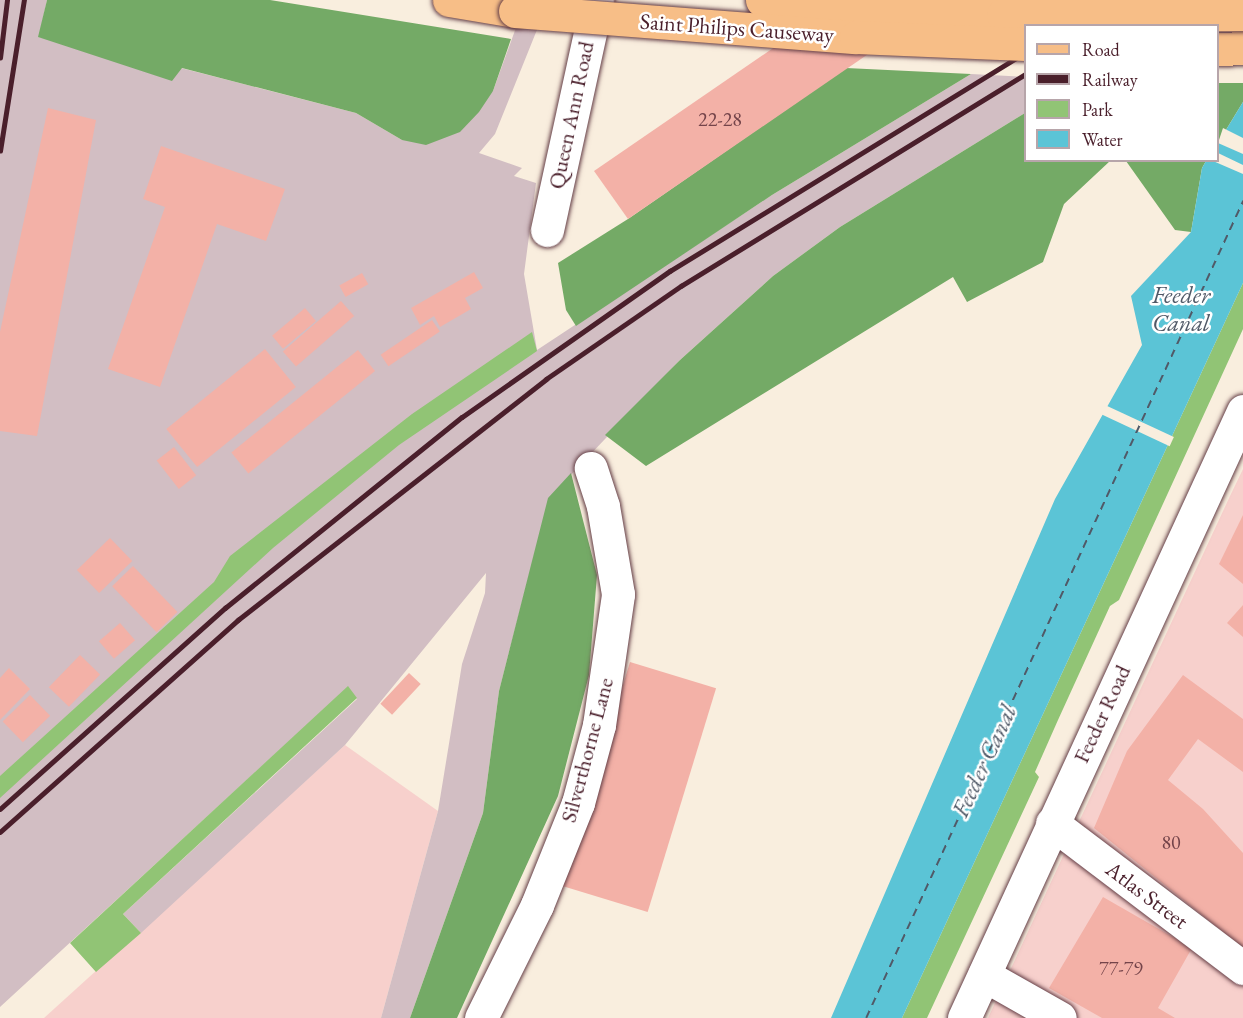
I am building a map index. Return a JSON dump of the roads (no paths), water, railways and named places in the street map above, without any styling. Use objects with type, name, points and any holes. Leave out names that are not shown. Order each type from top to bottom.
[{"type":"main road","name":"Saint Philips Causeway","points":[[449,0],[515,11],[844,37],[1024,44]]},
{"type":"main road","name":"Saint Philips Causeway","points":[[762,0],[1003,15],[1243,14]]},
{"type":"main road","points":[[1219,49],[1243,48]]},
{"type":"street","name":"Queen Ann Road","points":[[546,230],[597,0]]},
{"type":"street","name":"Feeder Road","points":[[964,1018],[1243,411]]},
{"type":"street","name":"Silverthorne Lane","points":[[481,1018],[541,895],[578,803],[599,725],[618,594],[603,506],[591,468]]},
{"type":"street","name":"Atlas Street","points":[[1052,823],[1243,968]]},
{"type":"street","points":[[984,975],[1060,1018]]},
{"type":"water","name":"Feeder Canal","points":[[1243,102],[1243,283],[902,1018],[831,1018],[1055,499],[1142,345],[1131,296],[1191,232],[1202,168],[1205,162],[1219,162],[1219,141]]},
{"type":"railway","points":[[0,58],[7,0]]},
{"type":"railway","points":[[0,151],[24,0]]},
{"type":"railway","points":[[1072,24],[1112,0]]},
{"type":"railway","points":[[1109,24],[1149,0]]},
{"type":"railway","points":[[0,809],[225,608],[462,417],[670,271],[1024,53]]},
{"type":"railway","points":[[0,832],[238,620],[546,379],[681,286],[1024,75]]}]
